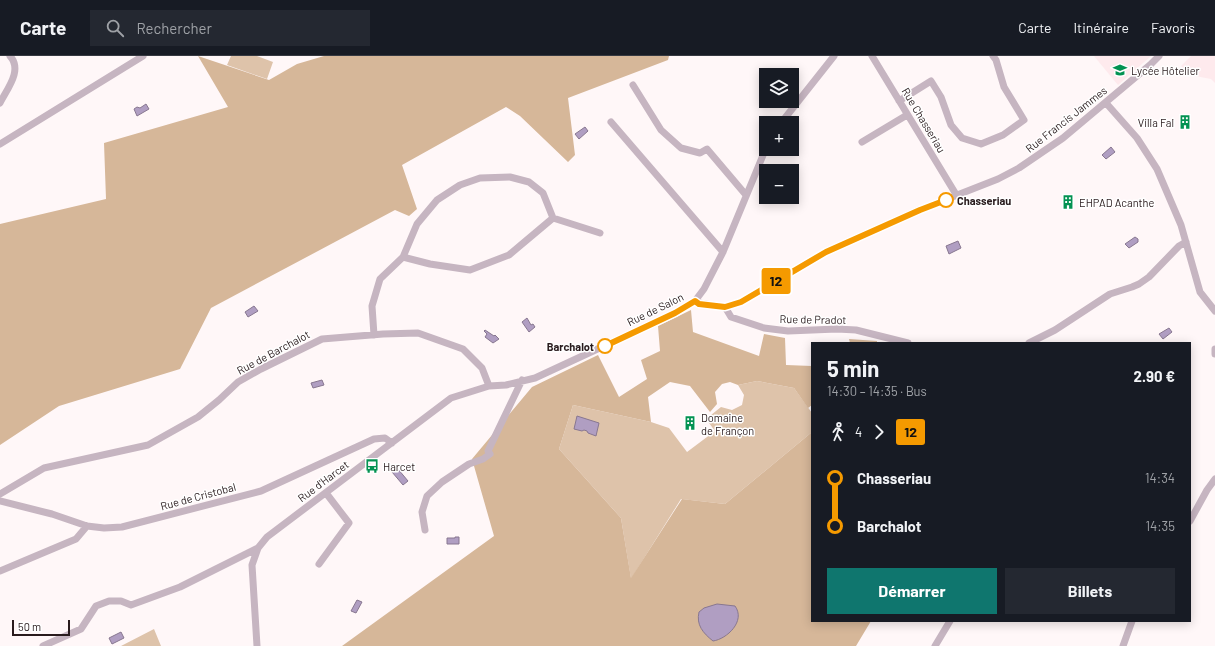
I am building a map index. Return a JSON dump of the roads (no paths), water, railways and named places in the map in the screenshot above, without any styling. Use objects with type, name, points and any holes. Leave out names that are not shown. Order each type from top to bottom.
[{"type":"street","points":[[0,103],[14,74],[14,63],[10,56]]},
{"type":"street","points":[[1,141],[143,56]]},
{"type":"street","points":[[787,116],[834,56]]},
{"type":"street","name":"Rue Chasseriau","points":[[872,56],[957,196]]},
{"type":"street","points":[[899,101],[931,81],[941,97],[951,125],[962,138],[981,144],[1003,135],[1024,120],[1004,87],[996,60],[993,56]]},
{"type":"street","name":"Rue Francis Jammes","points":[[695,301],[699,304],[725,307],[741,302],[826,252],[920,210],[998,179],[1033,160],[1063,138],[1106,103],[1159,56]]},
{"type":"street","points":[[633,85],[661,130],[681,148],[700,152],[707,149],[746,195]]},
{"type":"street","points":[[1106,103],[1137,138],[1152,158],[1181,225],[1200,292],[1215,311]]},
{"type":"street","points":[[862,142],[907,115]]},
{"type":"street","points":[[611,122],[724,252]]},
{"type":"street","name":"Rue de Salon","points":[[489,386],[506,385],[535,378],[675,313],[695,301],[724,252],[763,156]]},
{"type":"street","points":[[374,335],[372,306],[380,279],[403,257],[417,224],[437,200],[460,185],[480,178],[510,178],[529,182],[543,193],[553,218]]},
{"type":"street","points":[[553,218],[600,233]]},
{"type":"street","points":[[403,257],[430,264],[470,270],[508,254],[553,218]]},
{"type":"street","points":[[1031,342],[1055,330],[1110,294],[1139,284],[1149,277],[1179,246],[1186,242]]},
{"type":"street","name":"Rue de Pradot","points":[[725,307],[731,317],[764,328],[788,331],[837,329],[856,330],[904,342]]},
{"type":"street","name":"Rue de Barchalot","points":[[0,494],[44,468],[148,445],[198,417],[238,382],[322,339],[418,333],[464,349],[482,368],[489,386]]},
{"type":"street","points":[[1215,349],[1215,354]]},
{"type":"street","points":[[425,530],[422,512],[427,496],[442,482],[469,464],[483,459],[490,454],[488,451],[522,380]]},
{"type":"street","name":"Rue d'Harcet","points":[[257,646],[252,565],[258,548],[267,537],[451,398],[489,386]]},
{"type":"street","name":"Rue de Cristobal","points":[[0,501],[52,514],[87,526],[104,528],[122,527],[261,491],[374,439],[385,438],[392,443]]},
{"type":"street","points":[[1191,519],[1207,490],[1215,479]]},
{"type":"street","points":[[319,564],[350,523],[326,493]]},
{"type":"street","points":[[0,571],[76,539],[87,526]]},
{"type":"street","points":[[43,646],[82,629],[96,606],[109,601],[121,601],[131,605],[180,587],[258,548]]},
{"type":"street","points":[[935,646],[949,622]]},
{"type":"street","points":[[1123,646],[1132,622]]},
{"type":"place","name":"Lycée Hôtelier","points":[[1120,70]]},
{"type":"place","name":"Villa Fal","points":[[1185,122]]},
{"type":"place","name":"Chasseriau","points":[[946,200]]},
{"type":"place","name":"EHPAD Acanthe","points":[[1068,202]]},
{"type":"place","name":"Barchalot","points":[[605,346]]},
{"type":"place","name":"Domaine de Françon","points":[[690,423]]},
{"type":"place","name":"Harcet","points":[[372,466]]}]
